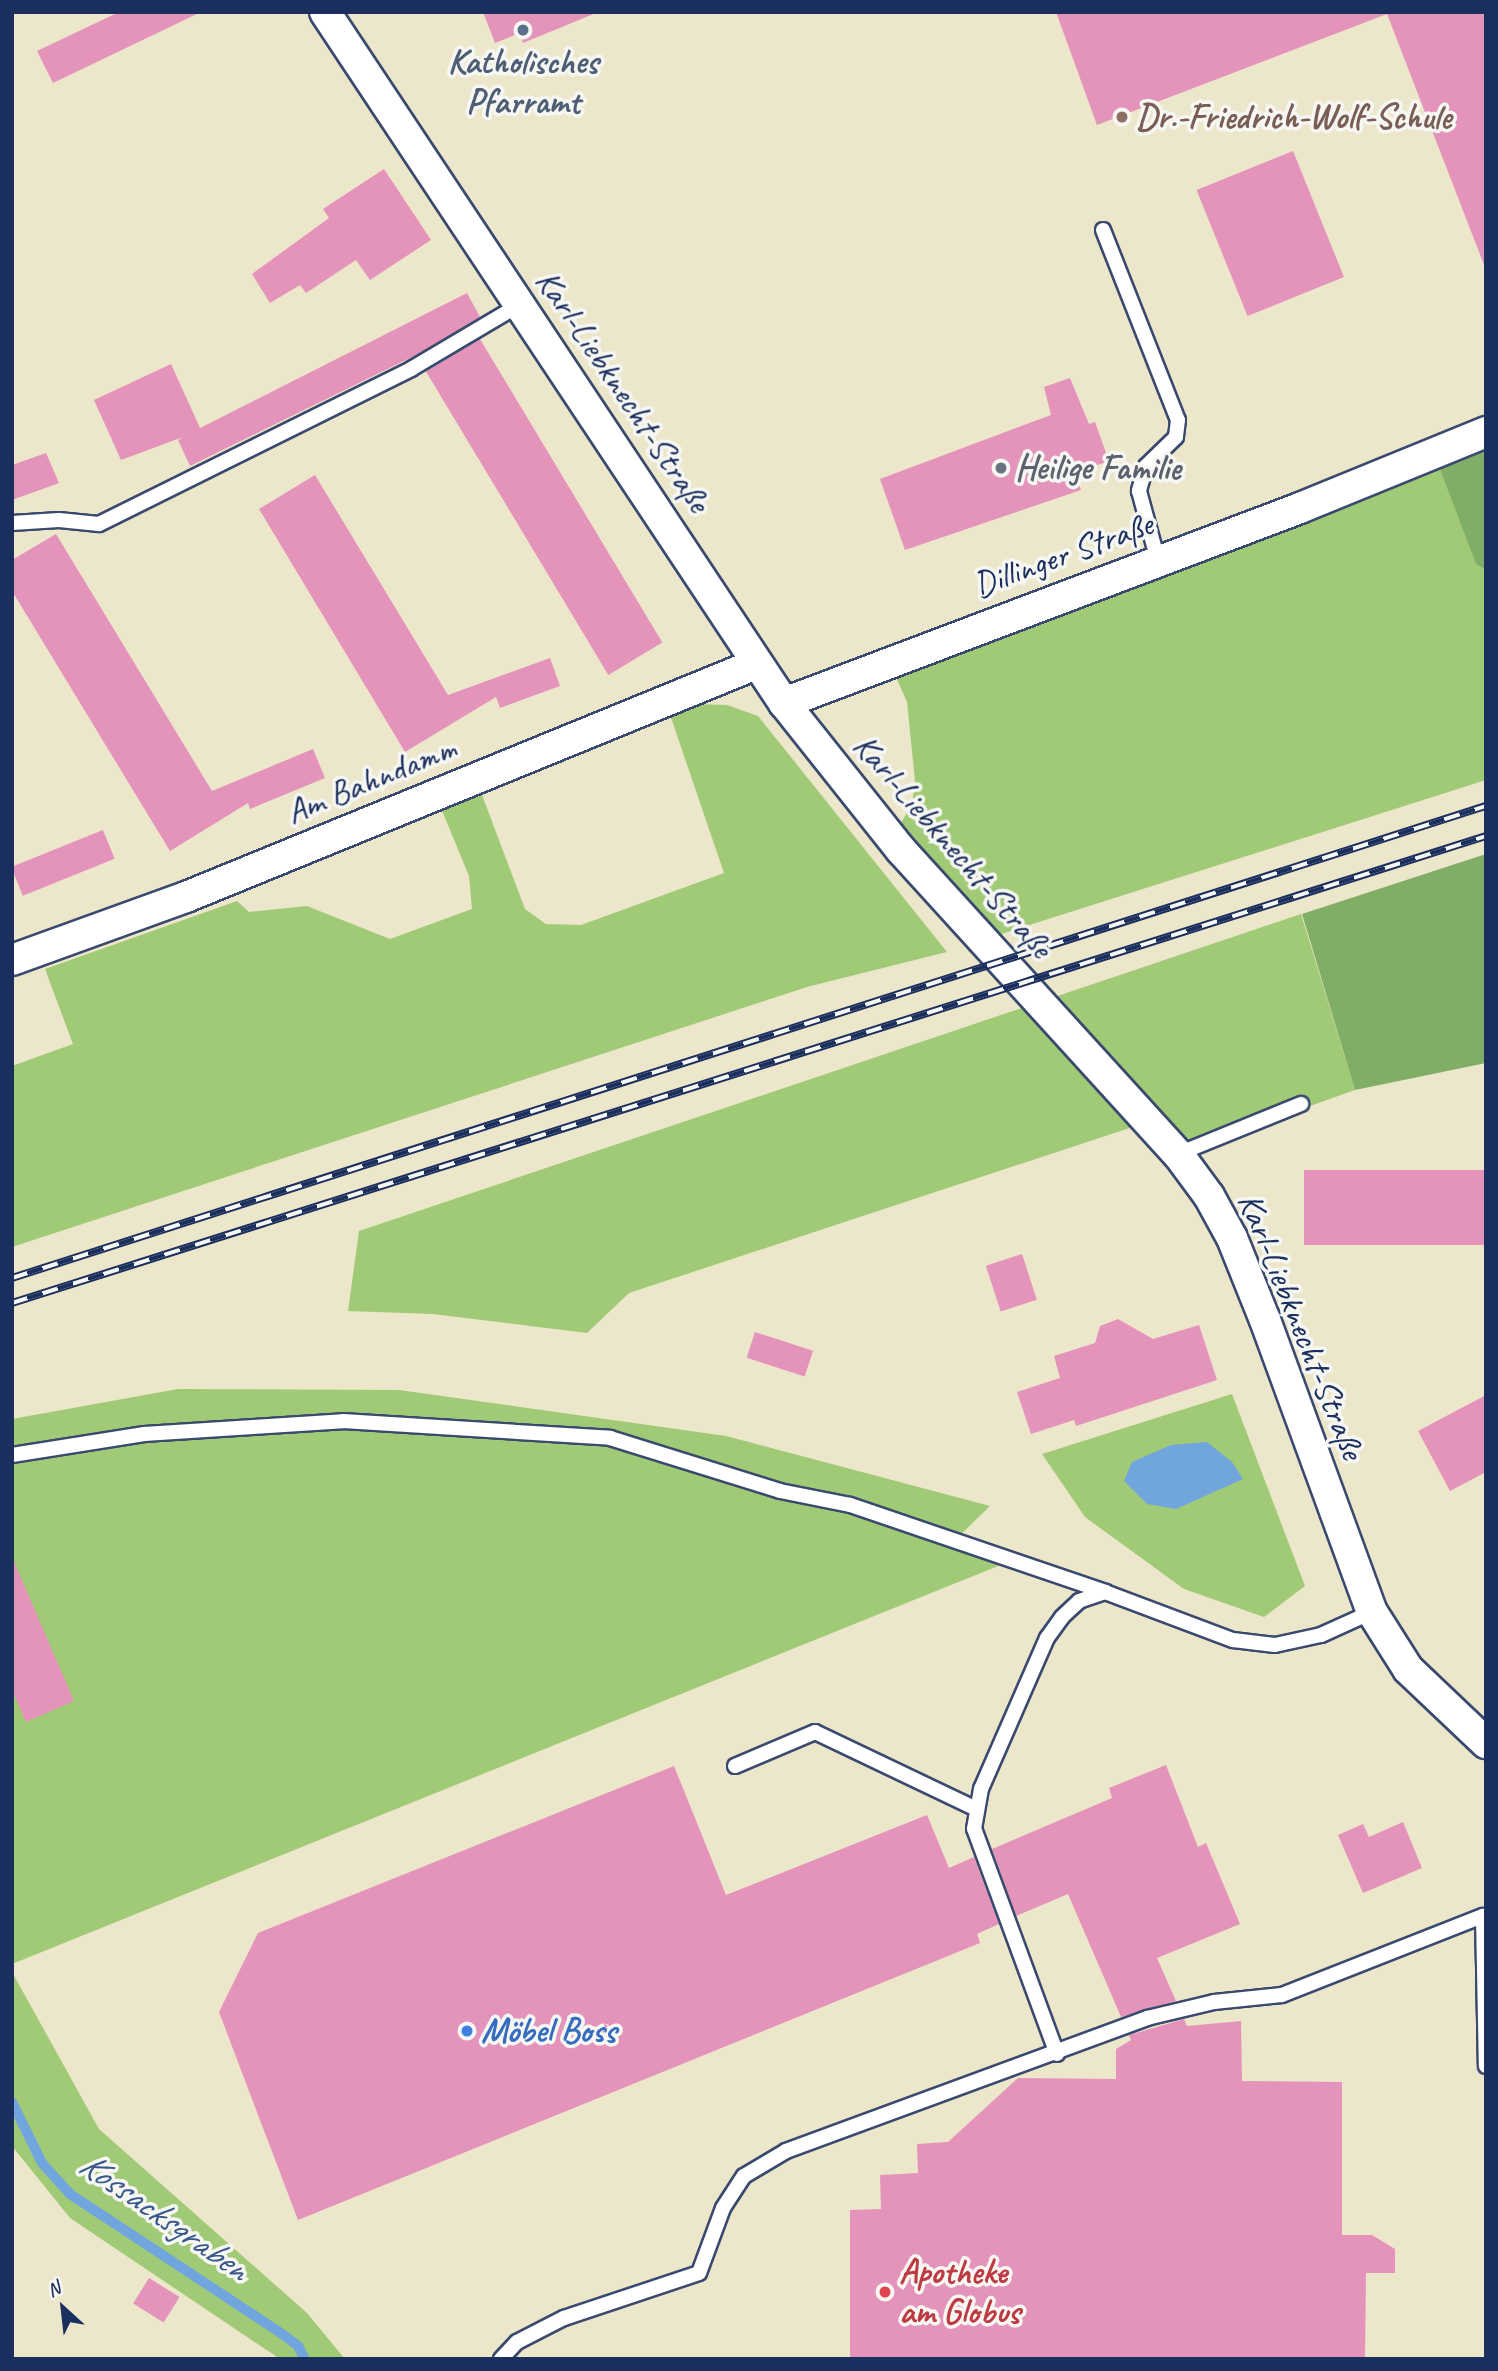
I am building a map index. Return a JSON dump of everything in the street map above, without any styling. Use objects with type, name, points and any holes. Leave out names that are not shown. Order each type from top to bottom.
[{"type":"street","name":"Karl-Liebknecht-Straße","points":[[324,12],[784,703],[901,850],[1178,1154],[1232,1238],[1372,1612],[1408,1669],[1483,1741]]},
{"type":"street","name":"Dillinger Straße","points":[[784,703],[1158,561],[1486,432]]},
{"type":"street","name":"Am Bahndamm","points":[[12,960],[177,901],[756,664]]},
{"type":"lane","points":[[1103,230],[1178,420],[1176,437],[1146,466],[1139,491],[1158,561]]},
{"type":"lane","points":[[12,523],[99,524],[411,369],[519,305]]},
{"type":"lane","points":[[1178,1154],[1301,1104]]},
{"type":"lane","points":[[12,1455],[145,1434],[329,1421],[393,1420],[610,1438],[780,1490],[850,1505],[1105,1592],[1233,1640],[1275,1645],[1321,1635],[1372,1612]]},
{"type":"lane","points":[[1057,2054],[981,1850],[974,1829],[974,1808],[1047,1638],[1079,1601],[1105,1592]]},
{"type":"lane","points":[[734,1766],[815,1732],[974,1808]]},
{"type":"lane","points":[[501,2359],[517,2342],[564,2318],[699,2273],[723,2208],[744,2175],[786,2151],[1186,2007],[1282,1995],[1483,1916],[1486,2066]]},
{"type":"green space","points":[[1486,415],[1486,570],[1476,564],[1429,441]]},
{"type":"green space","points":[[1429,441],[1476,563],[1486,570],[1486,780],[992,937],[894,835],[912,804],[915,781],[907,702],[883,648],[1375,467]]},
{"type":"green space","points":[[666,703],[727,705],[758,716],[947,952],[807,987],[12,1247],[12,1066],[73,1044],[45,969],[237,901],[249,912],[307,906],[390,939],[472,909],[469,876],[436,796],[476,779],[525,909],[546,924],[581,925],[724,873]]},
{"type":"green space","points":[[1486,854],[1486,1063],[1355,1090],[1302,914]]},
{"type":"green space","points":[[1301,914],[1355,1090],[1178,1153],[1148,1122],[629,1293],[587,1333],[433,1314],[348,1311],[359,1231]]},
{"type":"green space","points":[[178,1389],[399,1390],[726,1436],[990,1506],[954,1541],[1013,1560],[12,1964],[12,1419]]},
{"type":"green space","points":[[1232,1394],[1305,1586],[1264,1617],[1184,1589],[1085,1517],[1042,1454]]},
{"type":"green space","points":[[12,1972],[99,2129],[307,2313],[345,2359],[280,2359],[70,2218],[12,2146]]},
{"type":"water","points":[[1207,1442],[1232,1462],[1243,1479],[1176,1509],[1147,1504],[1124,1481],[1132,1462],[1171,1445]]},
{"type":"building","points":[[119,12],[201,12],[53,83],[37,51]]},
{"type":"building","name":"Katholisches Pfarramt","points":[[483,12],[596,13],[523,43],[520,33],[495,43]]},
{"type":"building","points":[[1056,12],[1486,12],[1486,270],[1387,14],[1097,125]]},
{"type":"building","points":[[1293,151],[1344,277],[1248,316],[1197,190]]},
{"type":"building","points":[[384,169],[431,240],[370,280],[356,260],[306,293],[300,285],[270,303],[252,274],[329,218],[323,209]]},
{"type":"building","points":[[467,293],[480,317],[416,355],[190,466],[178,440],[183,437],[121,460],[94,400],[171,364],[200,428]]},
{"type":"building","points":[[480,339],[662,642],[608,675],[426,371]]},
{"type":"building","name":"Heilige Familie","points":[[1070,378],[1089,424],[1095,422],[1109,461],[1075,473],[1081,490],[905,550],[880,479],[1051,415],[1044,387]]},
{"type":"building","points":[[46,453],[59,483],[12,500],[12,465]]},
{"type":"building","points":[[315,475],[448,695],[550,658],[560,686],[500,708],[496,697],[405,752],[259,509]]},
{"type":"building","points":[[56,534],[212,791],[313,749],[325,778],[250,809],[248,803],[170,851],[12,591],[12,560]]},
{"type":"building","points":[[103,830],[115,859],[23,896],[12,867]]},
{"type":"building","points":[[1304,1170],[1486,1170],[1486,1245],[1304,1245]]},
{"type":"building","points":[[1022,1254],[1037,1300],[1001,1311],[986,1266]]},
{"type":"building","points":[[1118,1319],[1153,1339],[1199,1325],[1217,1380],[1076,1426],[1074,1420],[1031,1434],[1017,1392],[1060,1378],[1054,1356],[1095,1343],[1100,1326]]},
{"type":"building","points":[[755,1332],[813,1351],[805,1377],[747,1358]]},
{"type":"building","points":[[1486,1395],[1486,1472],[1450,1491],[1418,1431]]},
{"type":"building","points":[[12,1557],[74,1701],[26,1722],[12,1690]]},
{"type":"building","points":[[1166,1765],[1198,1847],[1206,1843],[1240,1924],[1157,1958],[1176,2001],[1121,2017],[1068,1894],[1016,1916],[992,1849],[1112,1798],[1109,1788]]},
{"type":"building","points":[[674,1766],[726,1895],[927,1815],[949,1868],[974,1857],[999,1924],[977,1934],[980,1943],[298,2220],[219,2012],[258,1933]]},
{"type":"building","points":[[1403,1822],[1422,1868],[1363,1893],[1338,1835],[1363,1824],[1369,1837]]},
{"type":"building","points":[[1184,2019],[1187,2026],[1241,2021],[1242,2081],[1342,2082],[1342,2235],[1372,2235],[1395,2249],[1395,2273],[1366,2273],[1365,2359],[850,2359],[850,2210],[881,2209],[880,2175],[918,2173],[917,2144],[948,2142],[1018,2078],[1116,2079],[1116,2049],[1131,2040],[1129,2035]]},
{"type":"building","points":[[149,2278],[180,2297],[164,2323],[133,2303]]},
{"type":"waterway","name":"Kossacksgraben","points":[[12,2102],[42,2163],[70,2194],[275,2329],[298,2346],[305,2359]]},
{"type":"railway","points":[[12,1278],[1486,806]]},
{"type":"railway","points":[[12,1303],[1486,836]]},
{"type":"place","name":"Katholisches Pfarramt","points":[[523,30]]},
{"type":"place","name":"Dr.-Friedrich-Wolf-Schule","points":[[1122,117]]},
{"type":"place","name":"Heilige Familie","points":[[1001,468]]},
{"type":"place","name":"Möbel Boss","points":[[467,2031]]},
{"type":"place","name":"Apotheke am Globus","points":[[885,2292]]}]
